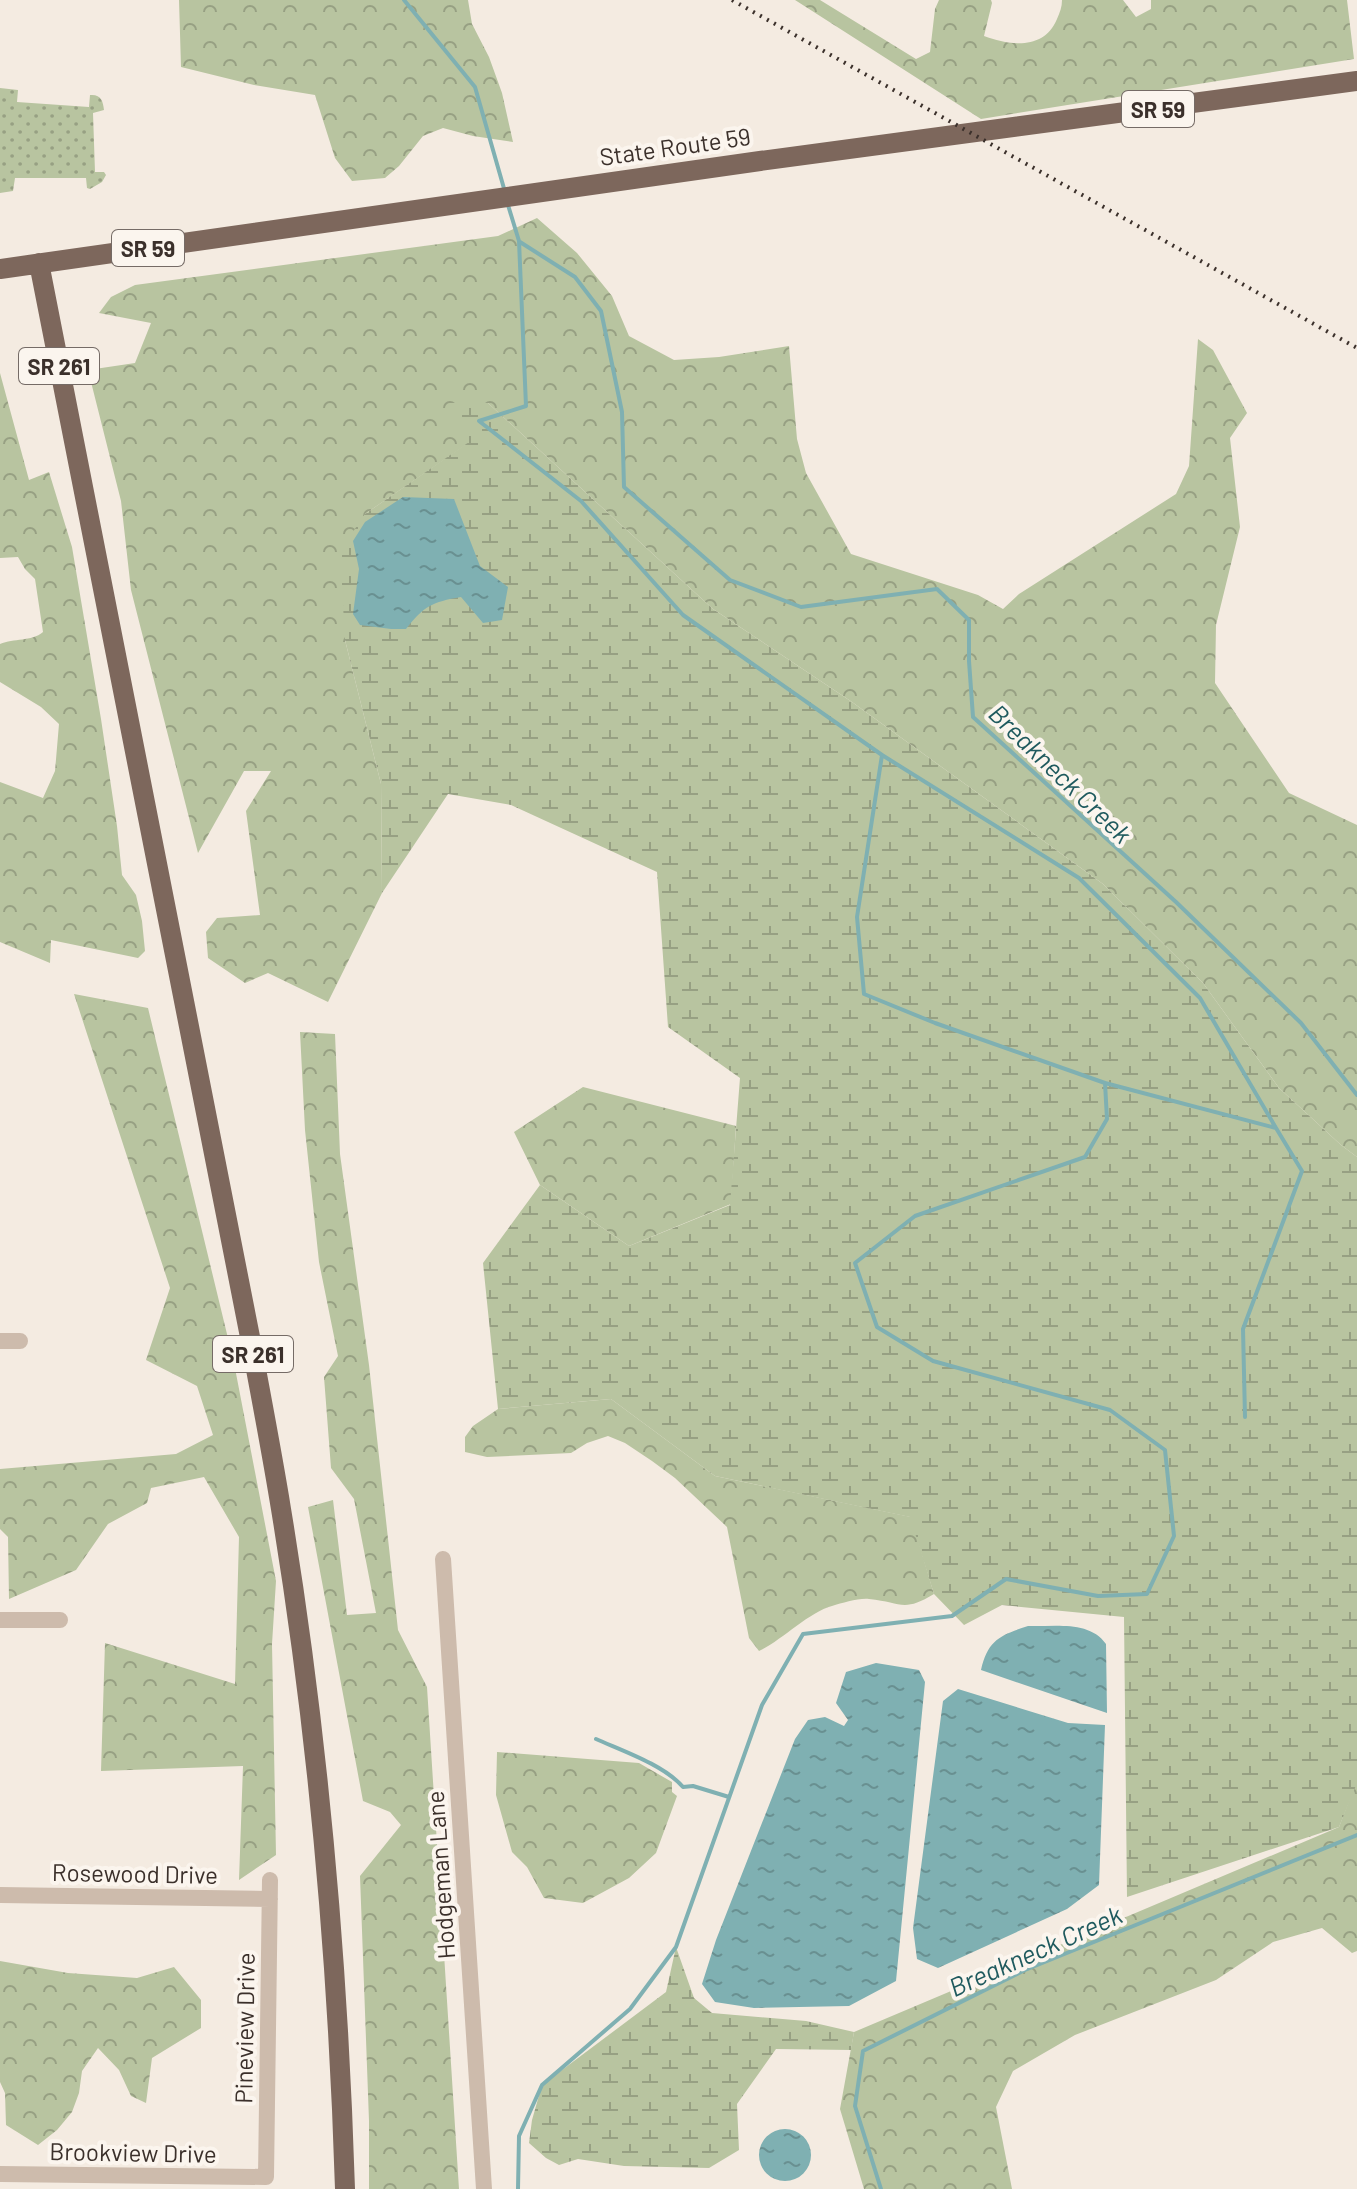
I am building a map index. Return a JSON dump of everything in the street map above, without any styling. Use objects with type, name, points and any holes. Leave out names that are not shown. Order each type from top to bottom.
[{"type":"main road","name":"State Route 59","points":[[0,269],[590,184],[1357,81]]},
{"type":"main road","name":"SR 261","points":[[39,263],[248,1326],[281,1510],[304,1669],[330,1917],[341,2069],[345,2189]]},
{"type":"street","points":[[0,1341],[20,1341]]},
{"type":"street","name":"Hodgeman Lane","points":[[443,1559],[484,2189]]},
{"type":"street","points":[[0,1620],[60,1620]]},
{"type":"street","name":"Pineview Drive","points":[[266,2177],[270,1880]]},
{"type":"street","name":"Rosewood Drive","points":[[0,1895],[270,1899]]},
{"type":"street","name":"Brookview Drive","points":[[0,2174],[266,2177]]},
{"type":"green space","points":[[179,0],[468,0],[472,24],[489,57],[502,93],[513,142],[443,128],[423,136],[385,178],[352,181],[335,158],[315,95],[254,85],[181,67]]},
{"type":"green space","points":[[795,0],[820,0],[916,59],[930,52],[935,9],[939,0],[991,0],[984,36],[1005,42],[1026,43],[1044,36],[1051,29],[1061,10],[1062,0],[1123,0],[1136,17],[1151,9],[1151,0],[1347,0],[1354,59],[981,119]]},
{"type":"green space","points":[[0,88],[18,90],[17,102],[89,107],[90,95],[99,97],[104,110],[93,113],[95,172],[104,172],[106,175],[102,182],[90,189],[87,188],[86,178],[15,178],[13,191],[0,193]]},
{"type":"green space","points":[[537,218],[577,253],[612,296],[629,336],[674,360],[719,357],[789,346],[797,439],[806,473],[851,554],[978,595],[1003,609],[1019,594],[1176,494],[1189,466],[1198,339],[1213,350],[1247,413],[1230,438],[1240,527],[1216,625],[1215,683],[1289,793],[1357,825],[1357,1157],[1279,1088],[1203,983],[1103,884],[852,702],[713,609],[488,403],[450,403],[470,442],[365,514],[345,640],[381,784],[382,893],[328,1002],[268,973],[245,983],[208,958],[206,932],[217,918],[260,915],[246,811],[271,771],[244,771],[198,853],[131,590],[121,501],[88,370],[135,363],[151,323],[99,313],[111,297],[135,285],[498,236]]},
{"type":"green space","points":[[0,373],[29,480],[49,472],[72,547],[101,719],[122,875],[136,895],[142,921],[145,951],[138,958],[51,940],[50,963],[0,942],[0,782],[43,798],[55,771],[59,724],[41,707],[0,682],[0,644],[43,632],[35,579],[18,557],[0,558]]},
{"type":"green space","points":[[449,403],[488,403],[713,609],[852,702],[1103,884],[1203,983],[1279,1088],[1357,1157],[1357,1783],[1339,1827],[1127,1897],[1124,1617],[1002,1605],[964,1625],[934,1594],[910,1517],[715,1476],[611,1399],[498,1409],[483,1263],[540,1185],[629,1246],[730,1205],[740,1078],[668,1027],[657,872],[511,805],[448,794],[382,893],[381,784],[345,640],[340,551],[365,514],[469,442]]},
{"type":"green space","points":[[74,994],[148,1008],[234,1363],[276,1581],[272,1644],[276,1855],[239,1880],[243,1766],[101,1771],[105,1643],[235,1684],[239,1537],[204,1477],[151,1488],[147,1503],[108,1524],[76,1570],[9,1599],[8,1537],[0,1529],[0,1469],[176,1454],[213,1435],[197,1386],[146,1360],[170,1288]]},
{"type":"green space","points":[[300,1032],[335,1034],[340,1154],[369,1365],[398,1630],[427,1687],[459,2189],[369,2189],[360,1876],[401,1825],[390,1812],[363,1801],[308,1507],[333,1500],[347,1615],[376,1613],[354,1499],[331,1468],[324,1377],[338,1356],[319,1262],[305,1130]]},
{"type":"green space","points":[[583,1087],[736,1126],[731,1204],[629,1246],[540,1185],[514,1132]]},
{"type":"green space","points":[[611,1399],[715,1476],[911,1517],[934,1594],[908,1605],[865,1599],[832,1606],[814,1614],[759,1651],[749,1638],[727,1527],[675,1478],[652,1461],[608,1436],[587,1443],[571,1453],[487,1457],[465,1452],[465,1437],[473,1426],[498,1409]]},
{"type":"green space","points":[[497,1752],[639,1763],[672,1782],[672,1792],[677,1796],[656,1853],[629,1878],[583,1903],[544,1898],[527,1867],[512,1852],[496,1795]]},
{"type":"green space","points":[[1357,1780],[1357,1951],[1352,1953],[1322,1928],[1273,1942],[1216,1980],[1075,2035],[1013,2071],[996,2107],[1012,2189],[864,2189],[840,2109],[854,2032],[1339,1827]]},
{"type":"green space","points":[[676,1947],[694,1998],[712,2013],[806,2021],[854,2032],[851,2050],[776,2049],[737,2104],[739,2150],[709,2168],[624,2166],[578,2159],[559,2165],[546,2158],[529,2143],[542,2085],[666,1992]]},
{"type":"green space","points":[[0,1961],[68,1973],[137,1978],[174,1967],[201,2000],[201,2028],[152,2058],[146,2103],[131,2096],[119,2070],[98,2048],[82,2071],[72,2112],[57,2130],[38,2145],[6,2125],[5,2093],[0,2082]]},
{"type":"water","points":[[403,497],[454,499],[480,566],[508,587],[502,620],[483,623],[461,597],[429,606],[406,629],[360,625],[353,614],[359,569],[353,541],[365,522]]},
{"type":"water","points":[[1028,1626],[1081,1628],[1099,1636],[1106,1644],[1107,1713],[981,1670],[988,1651],[997,1640]]},
{"type":"water","points":[[876,1663],[919,1670],[925,1682],[896,1981],[849,2006],[754,2008],[715,2002],[702,1984],[716,1940],[795,1739],[808,1720],[825,1717],[844,1726],[848,1720],[836,1703],[846,1672]]},
{"type":"water","points":[[958,1689],[1068,1723],[1105,1725],[1099,1885],[1067,1909],[938,1968],[917,1959],[913,1928],[943,1701]]},
{"type":"water","points":[[785,2129],[803,2137],[811,2155],[803,2173],[785,2181],[767,2173],[759,2155],[767,2137]]},
{"type":"waterway","name":"Breakneck Creek","points":[[404,0],[475,87],[505,192]]},
{"type":"waterway","points":[[508,205],[519,241],[526,406],[479,421],[581,501],[683,615],[882,755],[857,917],[864,994],[935,1023],[1105,1083],[1107,1119],[1085,1157],[915,1216],[855,1263],[877,1327],[933,1361],[1110,1410],[1165,1450],[1174,1536],[1147,1594],[1098,1596],[1006,1579],[952,1616],[803,1634],[762,1705],[676,1947],[630,2009],[542,2085],[519,2136],[518,2189]]},
{"type":"waterway","name":"Breakneck Creek","points":[[520,242],[575,277],[601,311],[622,412],[624,487],[730,580],[801,607],[937,589],[969,620],[973,717],[1176,902],[1301,1023],[1357,1095]]},
{"type":"waterway","points":[[882,755],[1079,878],[1200,998],[1276,1128]]},
{"type":"waterway","points":[[1105,1083],[1276,1128],[1302,1171],[1243,1329],[1245,1417]]},
{"type":"waterway","points":[[596,1739],[654,1765],[683,1787],[693,1786],[729,1797]]},
{"type":"waterway","name":"Breakneck Creek","points":[[881,2189],[855,2106],[863,2051],[1025,1970],[1357,1835]]},
{"type":"railway","points":[[732,0],[1357,348]]}]
